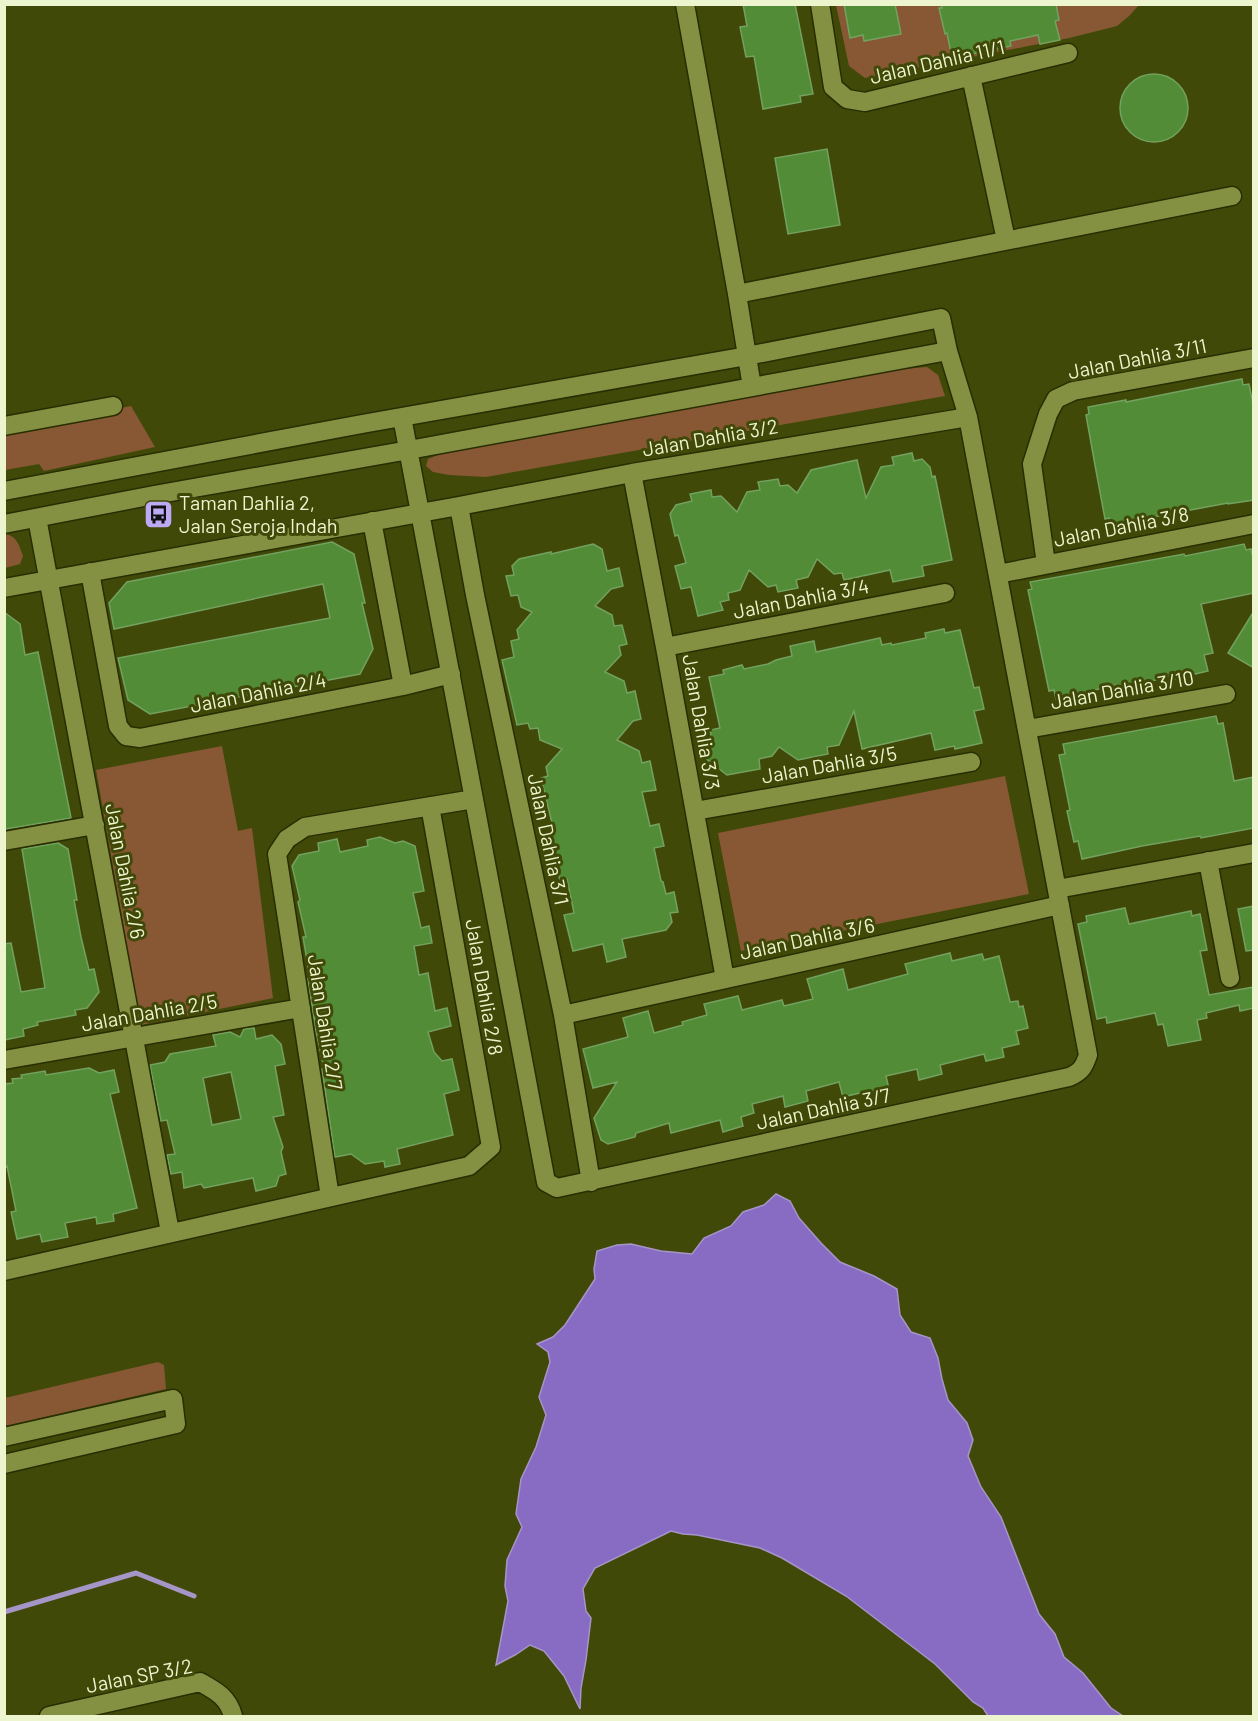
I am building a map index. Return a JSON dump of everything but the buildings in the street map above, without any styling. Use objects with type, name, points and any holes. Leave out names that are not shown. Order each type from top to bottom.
[{"type":"street","points":[[685,4],[752,387]]},
{"type":"street","name":"Jalan Dahlia 11/1","points":[[820,4],[833,87],[847,99],[865,102],[1068,53]]},
{"type":"street","points":[[971,76],[1006,240]]},
{"type":"street","points":[[737,294],[1232,196]]},
{"type":"street","points":[[4,491],[747,356],[941,318],[948,351],[968,417],[1058,897]]},
{"type":"street","points":[[4,524],[948,351]]},
{"type":"street","name":"Jalan Dahlia 3/11","points":[[1046,564],[1032,464],[1048,414],[1056,399],[1073,392],[1254,358]]},
{"type":"street","points":[[4,426],[113,406]]},
{"type":"street","points":[[402,417],[474,799],[430,806]]},
{"type":"street","name":"Jalan Dahlia 3/2","points":[[4,588],[632,473],[968,417]]},
{"type":"street","name":"Jalan Dahlia 3/3","points":[[632,473],[725,979]]},
{"type":"street","name":"Jalan Dahlia 3/1","points":[[459,506],[475,595],[563,1015],[591,1182]]},
{"type":"street","name":"Jalan Dahlia 2/6","points":[[37,518],[170,1232]]},
{"type":"street","points":[[372,521],[394,688]]},
{"type":"street","name":"Jalan Dahlia 3/8","points":[[998,574],[1254,524]]},
{"type":"street","name":"Jalan Dahlia 2/4","points":[[90,572],[118,726],[126,736],[140,738],[394,688],[451,674]]},
{"type":"street","name":"Jalan Dahlia 3/4","points":[[665,647],[945,593]]},
{"type":"street","name":"Jalan Dahlia 3/10","points":[[1027,729],[1226,694]]},
{"type":"street","name":"Jalan Dahlia 3/5","points":[[695,811],[971,762]]},
{"type":"street","name":"Jalan Dahlia 3/7","points":[[474,799],[546,1182],[557,1188],[1079,1073],[1085,1066],[1088,1055],[1058,897]]},
{"type":"street","name":"Jalan Dahlia 2/7","points":[[330,1197],[277,854],[287,839],[305,827],[430,806]]},
{"type":"street","name":"Jalan Dahlia 2/8","points":[[330,1197],[469,1166],[491,1146],[430,806]]},
{"type":"street","points":[[4,841],[95,825]]},
{"type":"street","name":"Jalan Dahlia 3/6","points":[[563,1015],[725,979],[1208,861],[1254,853]]},
{"type":"street","points":[[1208,861],[1230,978]]},
{"type":"street","name":"Jalan Dahlia 2/5","points":[[4,1060],[301,1008]]},
{"type":"street","points":[[5,1267],[330,1197]]},
{"type":"street","points":[[4,1437],[173,1399],[176,1424],[4,1464]]},
{"type":"street","name":"Jalan SP 3/2","points":[[59,1715],[200,1682],[219,1692],[232,1712]]},
{"type":"shaded area","points":[[836,5],[1139,5],[1117,26],[1069,38],[865,78],[849,66]]},
{"type":"shaded area","points":[[927,367],[938,375],[945,396],[486,477],[449,475],[433,472],[426,466],[428,459],[443,453],[893,370]]},
{"type":"shaded area","points":[[131,406],[155,447],[44,471],[39,464],[5,470],[5,431]]},
{"type":"shaded area","points":[[5,534],[15,539],[23,556],[20,564],[5,568]]},
{"type":"shaded area","points":[[222,746],[238,831],[252,828],[273,998],[141,1025],[96,770]]},
{"type":"shaded area","points":[[1005,776],[1029,894],[741,951],[718,833]]},
{"type":"shaded area","points":[[776,1194],[790,1201],[799,1218],[840,1262],[874,1276],[897,1289],[900,1315],[911,1332],[930,1338],[938,1358],[948,1400],[967,1423],[973,1440],[968,1456],[981,1487],[1001,1517],[1039,1614],[1055,1634],[1064,1657],[1083,1673],[1111,1708],[1123,1716],[988,1716],[983,1708],[973,1702],[935,1664],[846,1596],[782,1558],[760,1548],[671,1531],[595,1568],[583,1589],[586,1611],[591,1618],[580,1709],[564,1676],[544,1651],[530,1645],[496,1665],[508,1601],[505,1586],[507,1560],[522,1527],[516,1514],[521,1479],[536,1447],[546,1415],[539,1397],[550,1362],[548,1352],[537,1344],[553,1337],[565,1325],[595,1279],[597,1251],[617,1245],[631,1244],[661,1251],[692,1254],[704,1238],[731,1226],[743,1212],[764,1205]]},
{"type":"shaded area","points":[[158,1362],[164,1365],[166,1389],[5,1426],[5,1398]]},
{"type":"waterway","points":[[4,1612],[136,1573],[194,1596]]},
{"type":"place","name":"Taman Dahlia 2, Jalan Seroja Indah","points":[[158,514]]}]
